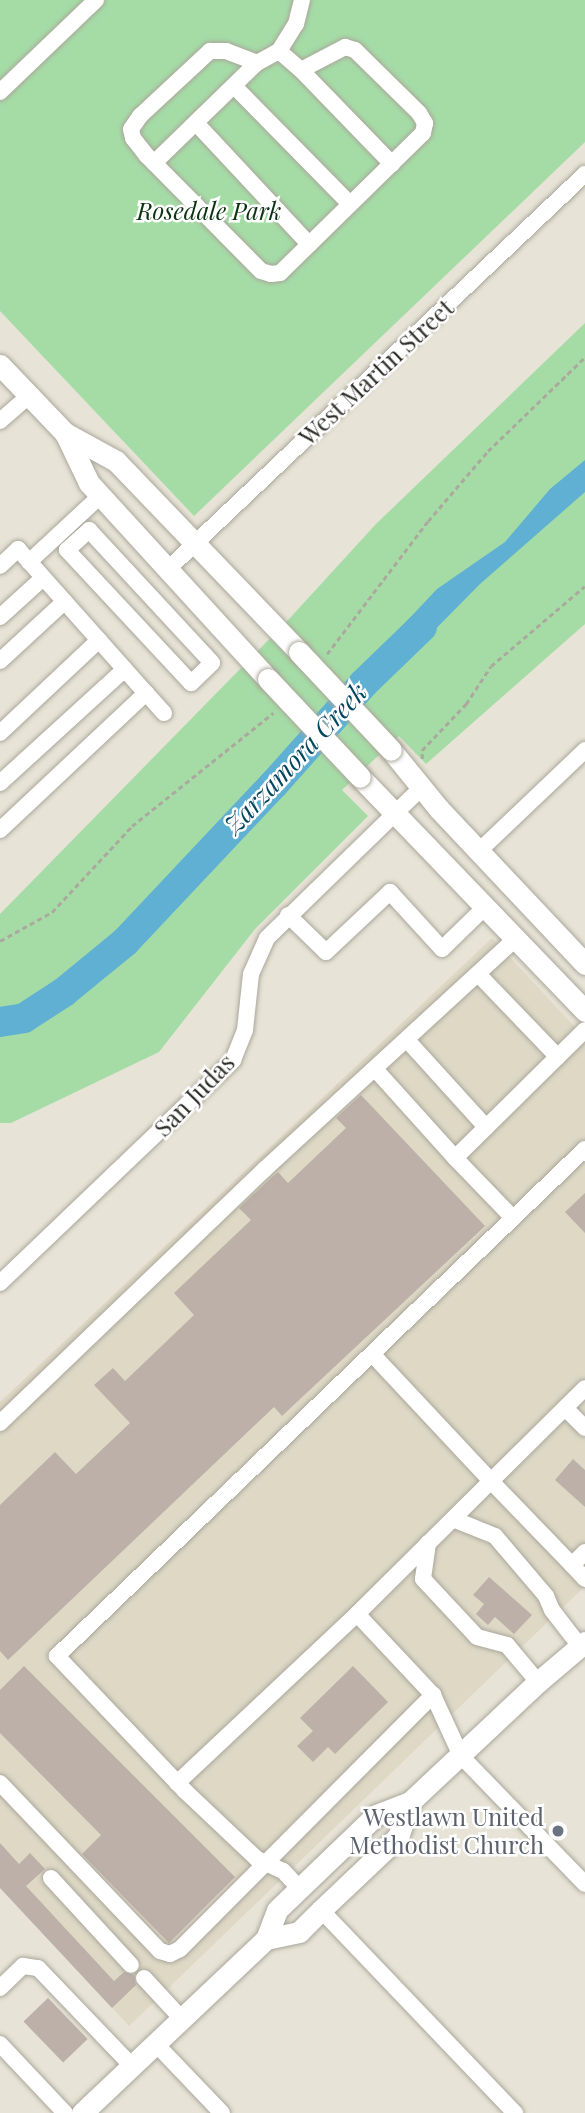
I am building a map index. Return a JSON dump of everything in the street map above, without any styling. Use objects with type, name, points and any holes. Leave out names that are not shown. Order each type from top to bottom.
[{"type":"main road","points":[[0,365],[65,433],[116,461],[196,542],[391,750],[478,852],[585,964]]},
{"type":"main road","points":[[65,433],[89,483],[167,570],[360,777],[585,1011]]},
{"type":"main road","points":[[82,2113],[266,1939],[277,1910],[376,1815],[410,1802],[583,1641]]},
{"type":"main road","points":[[266,1939],[299,1932],[398,1837],[410,1802]]},
{"type":"street","points":[[154,163],[257,63],[279,51],[296,24],[302,0]]},
{"type":"street","points":[[0,92],[91,2]]},
{"type":"street","points":[[257,63],[226,51],[209,51],[140,116],[131,128],[133,138],[154,163],[261,271],[280,273],[423,133],[425,123],[419,113],[355,50],[345,47],[301,70]]},
{"type":"street","points":[[279,51],[301,70],[392,164]]},
{"type":"street","points":[[234,86],[351,204]]},
{"type":"street","points":[[196,123],[309,244]]},
{"type":"street","name":"West Martin Street","points":[[167,570],[585,174]]},
{"type":"street","points":[[0,421],[29,396]]},
{"type":"street","points":[[29,562],[101,495]]},
{"type":"street","points":[[74,520],[83,535]]},
{"type":"street","points":[[89,530],[212,663],[191,684],[67,550],[83,535],[89,530]]},
{"type":"street","points":[[0,566],[18,549],[164,713]]},
{"type":"street","points":[[0,617],[42,577]]},
{"type":"street","points":[[0,661],[65,601]]},
{"type":"street","points":[[0,733],[99,640]]},
{"type":"street","points":[[0,783],[125,669]]},
{"type":"street","points":[[0,830],[146,693]]},
{"type":"street","points":[[478,852],[585,750]]},
{"type":"street","name":"San Judas","points":[[0,1283],[233,1060],[245,1030],[251,974],[256,957],[267,938],[421,788]]},
{"type":"street","points":[[288,915],[326,952],[390,892],[442,948],[485,905]]},
{"type":"street","points":[[0,1423],[265,1169],[516,938]]},
{"type":"street","points":[[478,974],[558,1057]]},
{"type":"street","points":[[455,1157],[585,1030]]},
{"type":"street","points":[[407,1040],[486,1127]]},
{"type":"street","points":[[375,1069],[513,1218]]},
{"type":"street","points":[[300,1889],[283,1871],[257,1859],[177,1783],[57,1656],[585,1149]]},
{"type":"street","points":[[372,1354],[585,1579]]},
{"type":"street","points":[[177,1783],[357,1614],[585,1388]]},
{"type":"street","points":[[565,1408],[585,1428]]},
{"type":"street","points":[[453,1519],[495,1536],[546,1596],[552,1610],[583,1641]]},
{"type":"street","points":[[428,1544],[423,1579],[477,1637],[507,1645],[538,1682]]},
{"type":"street","points":[[572,1564],[585,1552]]},
{"type":"street","points":[[357,1614],[433,1695],[461,1756],[585,1884]]},
{"type":"street","points":[[0,1783],[160,1951],[170,1954],[180,1949],[433,1695]]},
{"type":"street","points":[[51,1878],[131,1965]]},
{"type":"street","points":[[321,1910],[515,2113]]},
{"type":"street","points":[[0,1988],[23,1966],[38,1968],[131,2065]]},
{"type":"street","points":[[144,1978],[181,2018]]},
{"type":"street","points":[[155,2043],[222,2113]]},
{"type":"street","points":[[0,2044],[65,2113]]},
{"type":"path","points":[[423,760],[422,750],[466,704],[491,666],[585,586]]},
{"type":"shaded area","points":[[492,938],[585,1038],[585,1586],[129,2026],[0,1887],[0,1402]]},
{"type":"green space","name":"Rosedale Park","points":[[0,0],[585,0],[585,142],[194,516],[0,311]]},
{"type":"green space","points":[[585,323],[585,624],[426,764],[399,736],[342,790],[368,816],[255,929],[159,1052],[11,1123],[0,1123],[0,914],[289,619],[376,524]]},
{"type":"water","points":[[585,460],[585,492],[480,584],[402,663],[394,656],[388,641],[437,589],[505,542],[550,489]]},
{"type":"building","points":[[361,1095],[485,1226],[282,1416],[274,1407],[8,1660],[0,1651],[0,1505],[55,1452],[76,1474],[130,1423],[94,1385],[113,1368],[125,1381],[194,1315],[174,1293],[251,1220],[239,1208],[278,1172],[288,1183],[346,1128],[336,1118]]},
{"type":"building","points":[[585,1193],[585,1233],[565,1212]]},
{"type":"building","points":[[573,1459],[585,1470],[585,1507],[555,1480]]},
{"type":"building","points":[[489,1577],[532,1615],[514,1634],[495,1617],[488,1625],[476,1614],[484,1604],[473,1595]]},
{"type":"building","points":[[24,1666],[235,1877],[169,1943],[82,1854],[101,1835],[0,1733],[0,1690]]},
{"type":"building","points":[[353,1666],[388,1702],[335,1754],[328,1747],[313,1762],[297,1746],[313,1731],[300,1718]]},
{"type":"building","points":[[0,1843],[19,1864],[30,1853],[45,1869],[26,1886],[114,1981],[124,1972],[134,1975],[136,1985],[112,2008],[0,1888]]},
{"type":"building","points":[[48,1998],[88,2039],[63,2063],[24,2022]]},
{"type":"waterway","name":"Zarzamora Creek","points":[[0,1022],[24,1018],[64,992],[125,942],[274,784],[363,684],[422,627]]},
{"type":"place","name":"Westlawn United Methodist Church","points":[[558,1831]]}]
